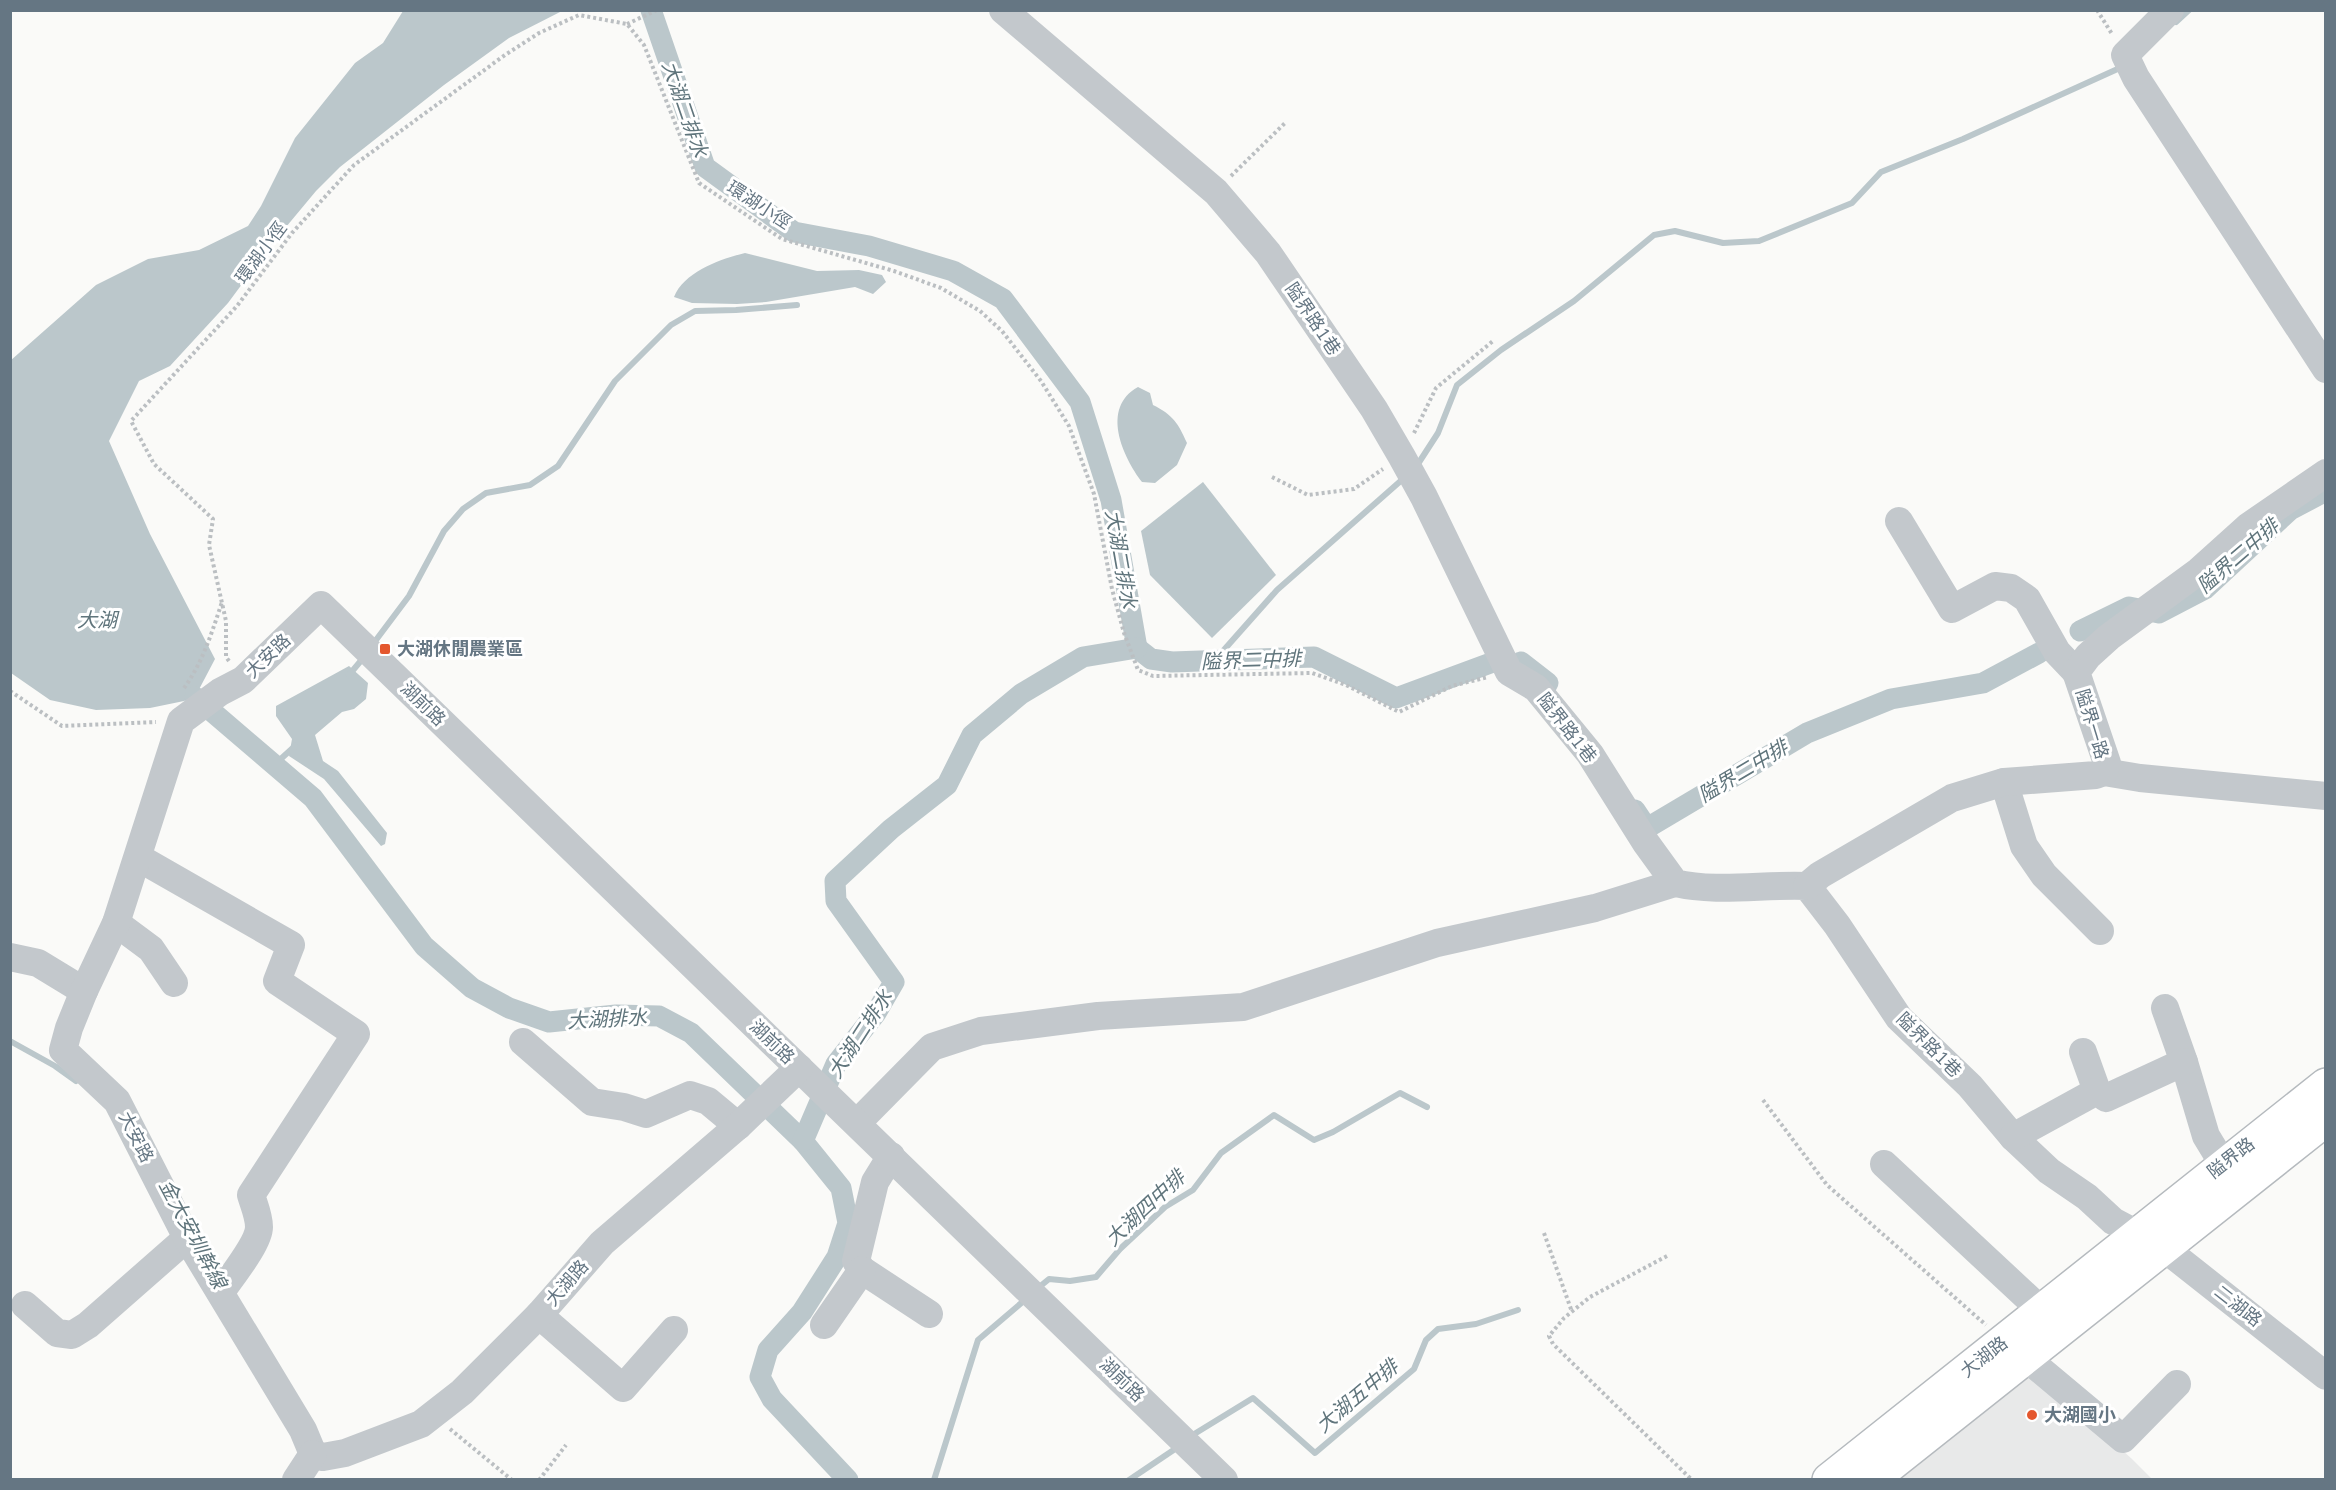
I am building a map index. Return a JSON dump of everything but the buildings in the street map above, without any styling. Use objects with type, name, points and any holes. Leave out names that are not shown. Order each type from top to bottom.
[{"type":"main road","name":"隘界路","points":[[2150,1241],[2223,1164],[2325,1085]]},
{"type":"main road","name":"隘界路","points":[[2150,1241],[2325,1119]]},
{"type":"main road","name":"大湖路","points":[[1871,1479],[2015,1349],[2150,1241]]},
{"type":"main road","name":"大湖路","points":[[1829,1479],[2015,1349],[2042,1311],[2150,1241]]},
{"type":"street","name":"隘界路1巷","points":[[1003,10],[1216,192],[1268,253],[1374,409],[1424,497],[1509,672],[1536,688],[1590,754],[1646,843],[1675,883]]},
{"type":"street","points":[[2170,10],[2125,55],[2136,78],[2325,369]]},
{"type":"street","name":"隘界一路","points":[[1807,886],[1820,875],[1952,798],[2004,782],[2096,775],[2104,772],[2107,763],[2076,672],[2088,656],[2109,638],[2199,571],[2248,526],[2325,473]]},
{"type":"street","points":[[1899,521],[1952,609],[1995,586],[2011,588],[2027,599],[2057,652],[2076,672]]},
{"type":"street","name":"大安路","points":[[313,1454],[303,1430],[188,1238],[117,1101],[63,1050],[84,991],[117,923],[139,858],[170,718],[243,680],[321,605]]},
{"type":"street","name":"湖前路","points":[[321,605],[1224,1479]]},
{"type":"street","points":[[2104,772],[2140,778],[2325,796]]},
{"type":"street","points":[[2004,782],[2025,846],[2044,875],[2100,931]]},
{"type":"street","points":[[139,858],[291,945],[277,981],[356,1034],[251,1195],[259,1229],[255,1240],[221,1292]]},
{"type":"street","points":[[857,1123],[932,1047],[981,1031],[1098,1016],[1243,1007],[1437,943],[1595,908],[1675,883],[1696,888],[1807,886]]},
{"type":"street","name":"隘界路1巷","points":[[1807,886],[1837,925],[1899,1018],[1970,1086],[2013,1137],[2049,1171],[2087,1197],[2113,1221],[2150,1241]]},
{"type":"street","points":[[117,923],[151,949],[174,983]]},
{"type":"street","points":[[10,957],[38,963],[84,991]]},
{"type":"street","points":[[2165,1008],[2206,1136],[2223,1164]]},
{"type":"street","points":[[523,1041],[591,1102],[624,1107],[646,1114],[690,1095],[708,1101],[738,1126]]},
{"type":"street","points":[[2083,1052],[2097,1091],[2106,1098],[2184,1062]]},
{"type":"street","name":"大湖路","points":[[313,1454],[323,1456],[345,1453],[421,1424],[462,1392],[538,1315],[602,1243],[738,1126],[799,1068]]},
{"type":"street","points":[[2013,1137],[2097,1091]]},
{"type":"street","points":[[891,1156],[875,1182],[856,1261],[862,1270],[928,1314]]},
{"type":"street","points":[[1884,1164],[2042,1311]]},
{"type":"street","points":[[25,1305],[57,1333],[72,1335],[88,1325],[188,1238]]},
{"type":"street","name":"二湖路","points":[[2150,1241],[2325,1376]]},
{"type":"street","points":[[824,1325],[862,1270]]},
{"type":"street","points":[[538,1315],[623,1388],[674,1330]]},
{"type":"street","points":[[2015,1349],[2123,1439],[2177,1384]]},
{"type":"street","points":[[296,1479],[313,1454]]},
{"type":"path","points":[[627,24],[657,10]]},
{"type":"path","name":"環湖小徑","points":[[222,601],[209,545],[213,519],[154,464],[131,421],[237,306],[292,233],[354,165],[505,55],[539,33],[579,15],[627,24],[644,45],[699,183],[782,238],[894,271],[941,288],[980,311],[1002,331],[1041,381],[1069,426],[1094,494],[1112,589],[1124,633],[1138,670],[1153,676],[1312,673],[1346,685],[1399,711],[1452,686],[1509,672]]},
{"type":"path","points":[[1216,192],[1286,123]]},
{"type":"path","points":[[222,601],[226,621],[226,657],[243,680]]},
{"type":"path","points":[[180,692],[194,674],[206,650],[222,601]]},
{"type":"path","points":[[10,691],[62,726],[150,722],[170,718]]},
{"type":"path","points":[[150,722],[170,718]]},
{"type":"path","points":[[1763,1100],[1827,1185],[2015,1349]]},
{"type":"path","points":[[1544,1233],[1572,1312]]},
{"type":"path","points":[[1667,1256],[1590,1297],[1549,1336],[1553,1344],[1692,1479]]},
{"type":"path","points":[[433,1415],[512,1479]]},
{"type":"path","points":[[539,1479],[566,1445]]},
{"type":"shaded area","name":"大湖國小","points":[[2036,1372],[2152,1479],[1899,1480]]},
{"type":"water","name":"大湖","points":[[403,11],[562,11],[509,38],[444,85],[340,167],[316,191],[271,245],[228,303],[170,366],[139,381],[109,441],[150,534],[215,659],[195,697],[184,701],[150,708],[96,710],[50,700],[11,673],[10,361],[96,285],[148,259],[199,250],[248,226],[261,206],[295,138],[355,63],[383,43]]},
{"type":"water","points":[[745,253],[817,271],[859,270],[882,275],[886,282],[873,294],[855,287],[766,302],[692,303],[674,297],[679,288],[694,274],[714,263]]},
{"type":"water","points":[[1138,387],[1150,393],[1153,405],[1174,420],[1187,443],[1177,465],[1155,483],[1142,482],[1128,460],[1119,433],[1120,407],[1126,396]]},
{"type":"water","points":[[1203,482],[1276,575],[1212,638],[1150,575],[1141,531]]},
{"type":"water","points":[[349,666],[368,683],[366,699],[354,709],[342,712],[315,735],[323,761],[338,771],[387,833],[385,844],[381,846],[324,779],[289,756],[292,739],[276,716],[276,706]]},
{"type":"waterway","name":"大湖二排水","points":[[651,10],[705,167],[794,232],[869,246],[953,271],[1003,299],[1080,402],[1111,500],[1137,648]]},
{"type":"waterway","points":[[2176,22],[2189,10]]},
{"type":"waterway","points":[[1416,467],[1438,433],[1457,385],[1501,350],[1574,301],[1654,235],[1675,231],[1723,243],[1759,241],[1852,203],[1881,172],[1963,139],[2122,67]]},
{"type":"waterway","points":[[373,644],[409,596],[444,531],[463,509],[486,493],[530,485],[558,466],[615,381],[671,325],[695,311],[797,305]]},
{"type":"waterway","points":[[1215,660],[1277,590],[1404,478]]},
{"type":"waterway","name":"隘界二中排","points":[[2080,631],[2129,607],[2159,613],[2205,589],[2290,510],[2326,491]]},
{"type":"waterway","name":"隘界二中排","points":[[1137,648],[1151,659],[1172,662],[1314,657],[1396,698],[1496,661]]},
{"type":"waterway","name":"大湖二排水","points":[[803,1141],[836,1064],[876,1013],[894,982],[836,901],[835,881],[891,829],[947,785],[972,735],[1021,694],[1083,657],[1137,648]]},
{"type":"waterway","name":"隘界二中排","points":[[1635,810],[1647,828],[1807,733],[1891,699],[1983,683],[2039,653]]},
{"type":"waterway","points":[[349,675],[364,657]]},
{"type":"waterway","name":"隘界二中排","points":[[1521,662],[1548,683]]},
{"type":"waterway","name":"大湖排水","points":[[195,697],[313,798],[424,946],[472,988],[509,1008],[549,1022],[616,1015],[659,1016],[691,1033],[803,1141],[841,1188],[848,1223],[837,1257],[802,1312],[768,1350],[760,1377],[772,1399],[848,1480]]},
{"type":"waterway","points":[[273,766],[295,746]]},
{"type":"waterway","name":"金大安圳幹線","points":[[10,1041],[55,1066],[76,1081]]},
{"type":"waterway","name":"大湖四中排","points":[[1038,1288],[1049,1279],[1070,1281],[1096,1277],[1120,1249],[1165,1207],[1193,1190],[1221,1153],[1274,1115],[1314,1140],[1333,1132],[1400,1093],[1427,1107]]},
{"type":"waterway","name":"大湖四中排","points":[[934,1480],[978,1340],[1026,1299]]},
{"type":"waterway","name":"大湖五中排","points":[[1191,1436],[1253,1398],[1315,1453],[1414,1369],[1426,1340],[1438,1329],[1476,1324],[1518,1310]]},
{"type":"waterway","name":"大湖五中排","points":[[1129,1480],[1178,1447]]},
{"type":"place","name":"大湖休閒農業區","points":[[385,649]]},
{"type":"place","name":"大湖國小","points":[[2032,1415]]}]
